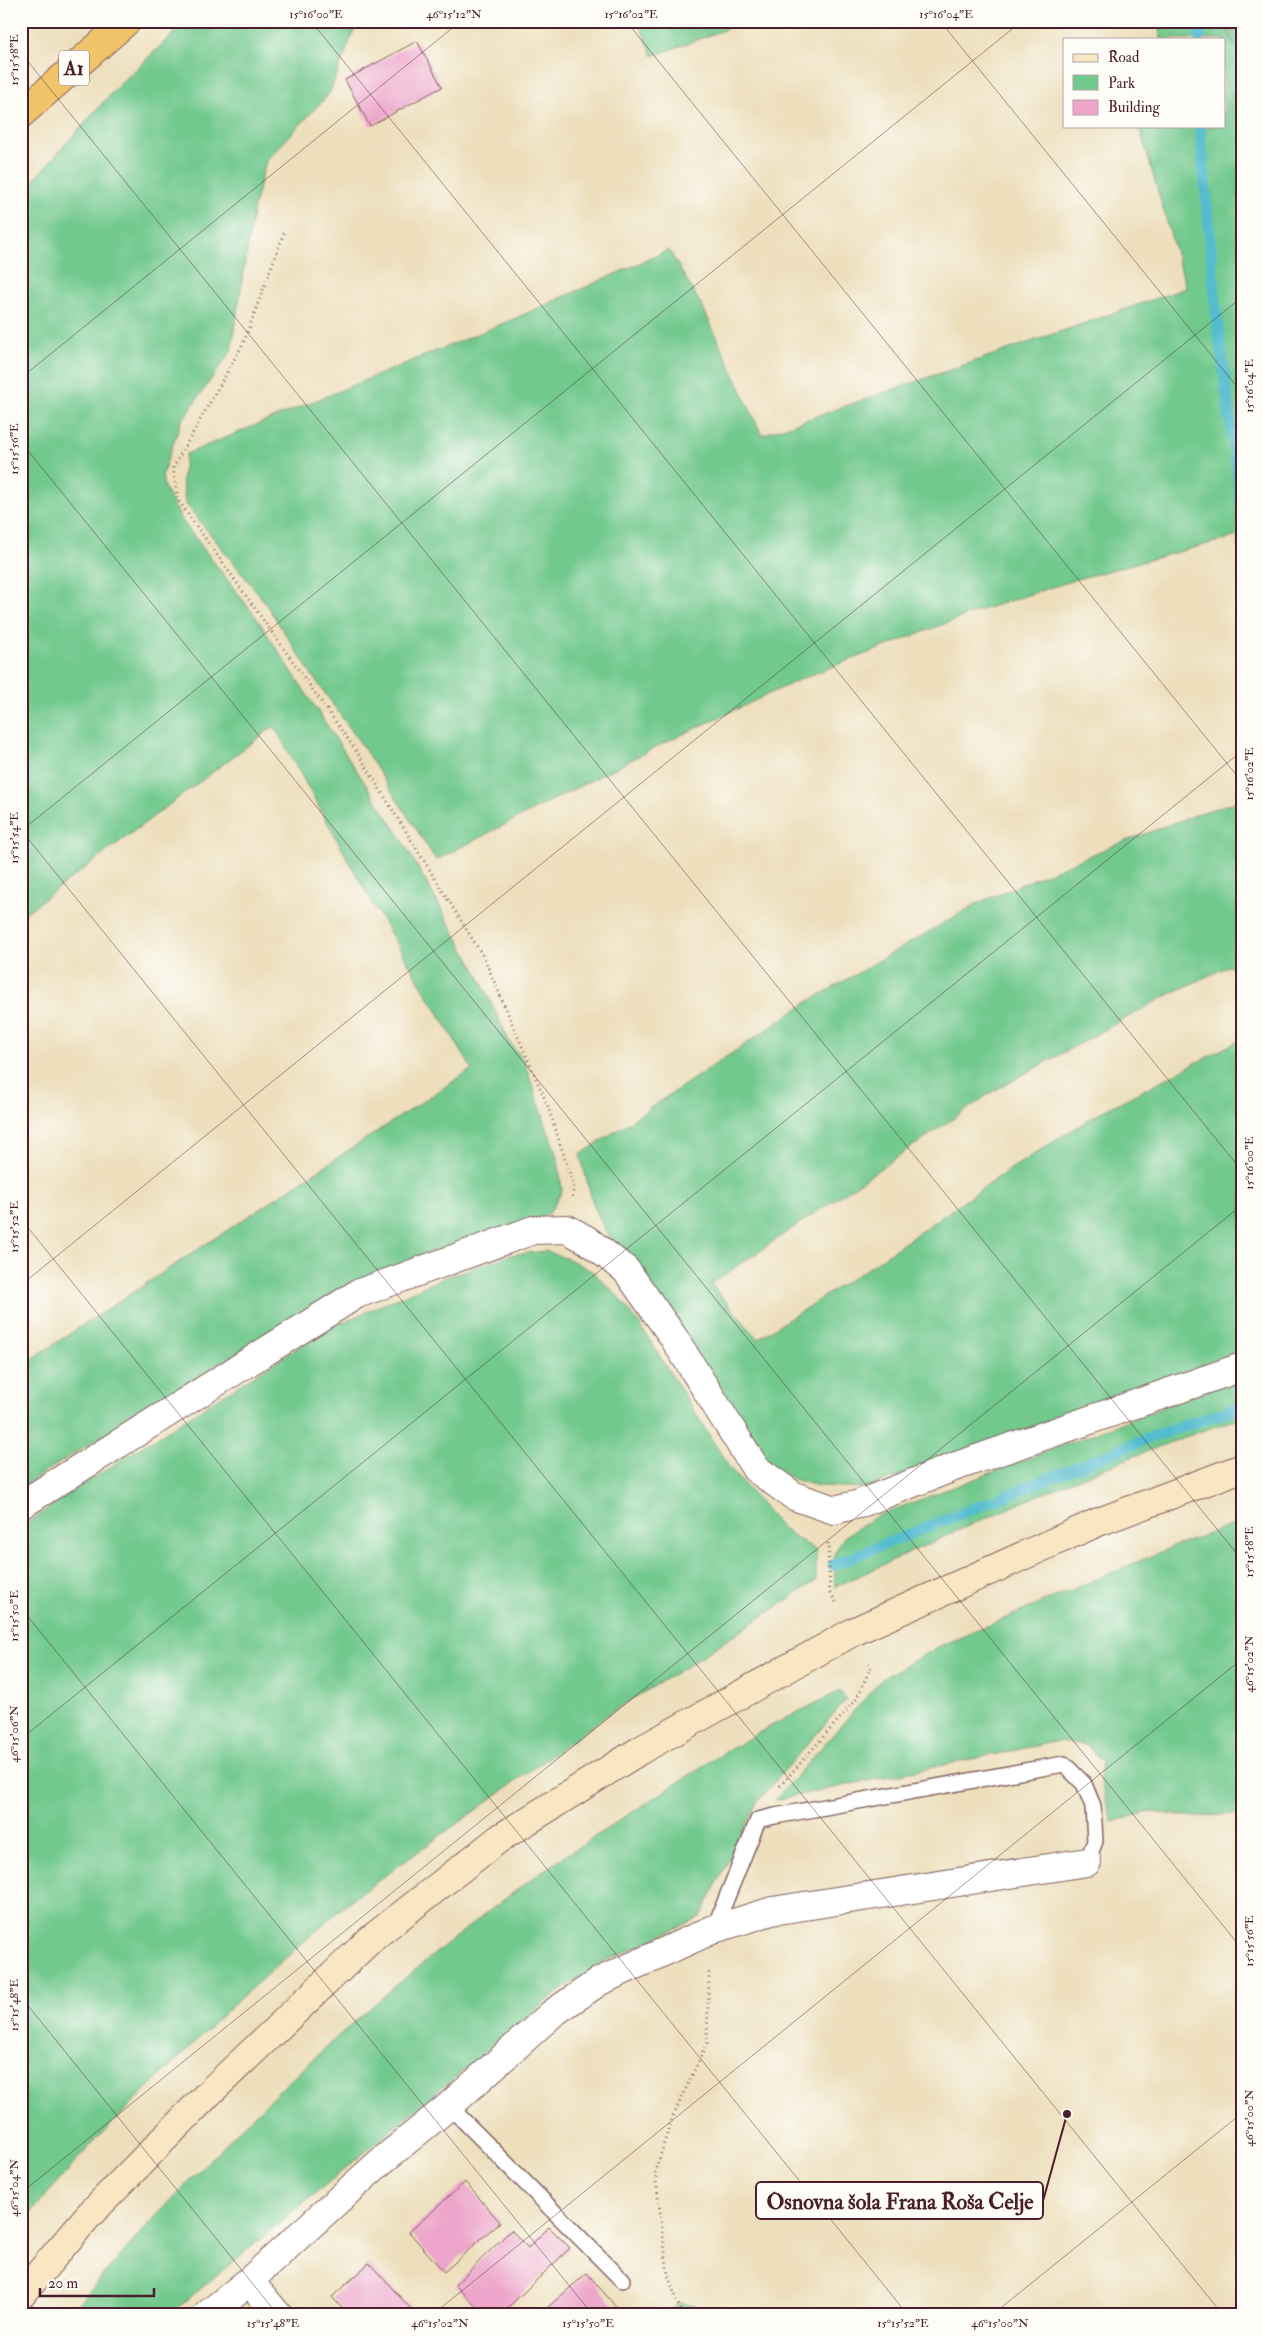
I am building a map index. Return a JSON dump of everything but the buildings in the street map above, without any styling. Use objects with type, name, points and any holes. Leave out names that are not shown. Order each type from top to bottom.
[{"type":"highway","name":"A1","points":[[21,114],[127,21]]},
{"type":"street","points":[[21,1505],[357,1294],[533,1230],[567,1229],[587,1240],[626,1270],[672,1335],[756,1469],[794,1496],[834,1510],[858,1504],[954,1467],[1242,1367]]},
{"type":"street","points":[[21,2296],[88,2216],[212,2091],[371,1939],[500,1838],[639,1750],[853,1632],[1096,1523],[1242,1468]]},
{"type":"street","points":[[207,2315],[249,2281],[378,2164],[449,2106],[553,2013],[600,1981],[714,1929],[772,1911],[1087,1862]]},
{"type":"street","points":[[249,2281],[278,2315]]},
{"type":"lane","points":[[714,1929],[758,1820],[1064,1764],[1084,1784],[1093,1806],[1096,1841],[1087,1862]]},
{"type":"lane","points":[[449,2106],[622,2280]]},
{"type":"path","points":[[284,233],[243,344],[173,468],[178,500],[356,752],[484,958],[547,1104],[574,1186],[567,1229]]},
{"type":"path","points":[[834,1510],[827,1549],[830,1593],[853,1632]]},
{"type":"path","points":[[758,1820],[767,1800],[856,1700],[871,1667]]},
{"type":"path","points":[[682,2315],[668,2275],[655,2172],[671,2121],[707,2043],[707,1982],[714,1929]]},
{"type":"green space","points":[[187,21],[358,21],[329,94],[266,161],[254,206],[231,351],[181,422],[162,475],[164,487],[183,522],[256,617],[401,838],[477,972],[510,1043],[524,1061],[558,1159],[562,1191],[550,1212],[534,1222],[418,1256],[349,1286],[21,1487],[21,1366],[472,1069],[371,901],[274,726],[21,916],[21,194],[116,88]]},
{"type":"green space","points":[[638,21],[748,21],[653,56]]},
{"type":"green space","points":[[1157,21],[1224,21],[1234,46],[1242,51],[1242,565],[1238,536],[1077,579],[978,611],[803,678],[658,746],[436,860],[361,744],[312,675],[262,598],[185,503],[182,480],[186,454],[516,318],[669,250],[704,310],[762,435],[1186,288],[1140,128],[1226,128],[1226,38],[1161,38]]},
{"type":"green space","points":[[1224,21],[1242,21],[1242,51],[1234,46]]},
{"type":"green space","points":[[1242,800],[1242,989],[1231,965],[1168,995],[992,1092],[711,1284],[758,1339],[871,1266],[1009,1170],[1099,1113],[1242,1039],[1242,1350],[866,1488],[818,1486],[793,1479],[772,1467],[746,1436],[612,1244],[593,1204],[580,1155],[808,1002],[978,903],[1112,846],[1206,811]]},
{"type":"green space","points":[[545,1251],[571,1260],[593,1272],[619,1297],[642,1328],[729,1467],[784,1530],[816,1550],[816,1581],[687,1666],[613,1711],[350,1901],[237,2001],[94,2141],[21,2224],[21,1528],[71,1492],[327,1329],[446,1277],[511,1255]]},
{"type":"green space","points":[[1242,1377],[1242,1417],[1190,1435],[1036,1496],[835,1587],[834,1554],[844,1537],[875,1517]]},
{"type":"green space","points":[[1242,1522],[1242,1813],[1197,1817],[1149,1812],[1112,1822],[1100,1779],[1102,1761],[1087,1745],[1059,1741],[775,1800],[883,1678],[938,1647],[1172,1547]]},
{"type":"green space","points":[[840,1691],[846,1700],[758,1801],[700,1917],[594,1967],[549,1999],[169,2315],[69,2315],[176,2195],[232,2137],[289,2081],[409,1974],[472,1924],[570,1852],[735,1746]]},
{"type":"green space","points":[[679,2303],[696,2306],[704,2315],[662,2315]]},
{"type":"waterway","points":[[1199,38],[1201,21]]},
{"type":"waterway","points":[[1200,128],[1217,319],[1242,509]]},
{"type":"waterway","points":[[833,1565],[1149,1438],[1242,1406]]},
{"type":"place","name":"Osnovna šola Frana Roša Celje","points":[[1067,2114]]}]
